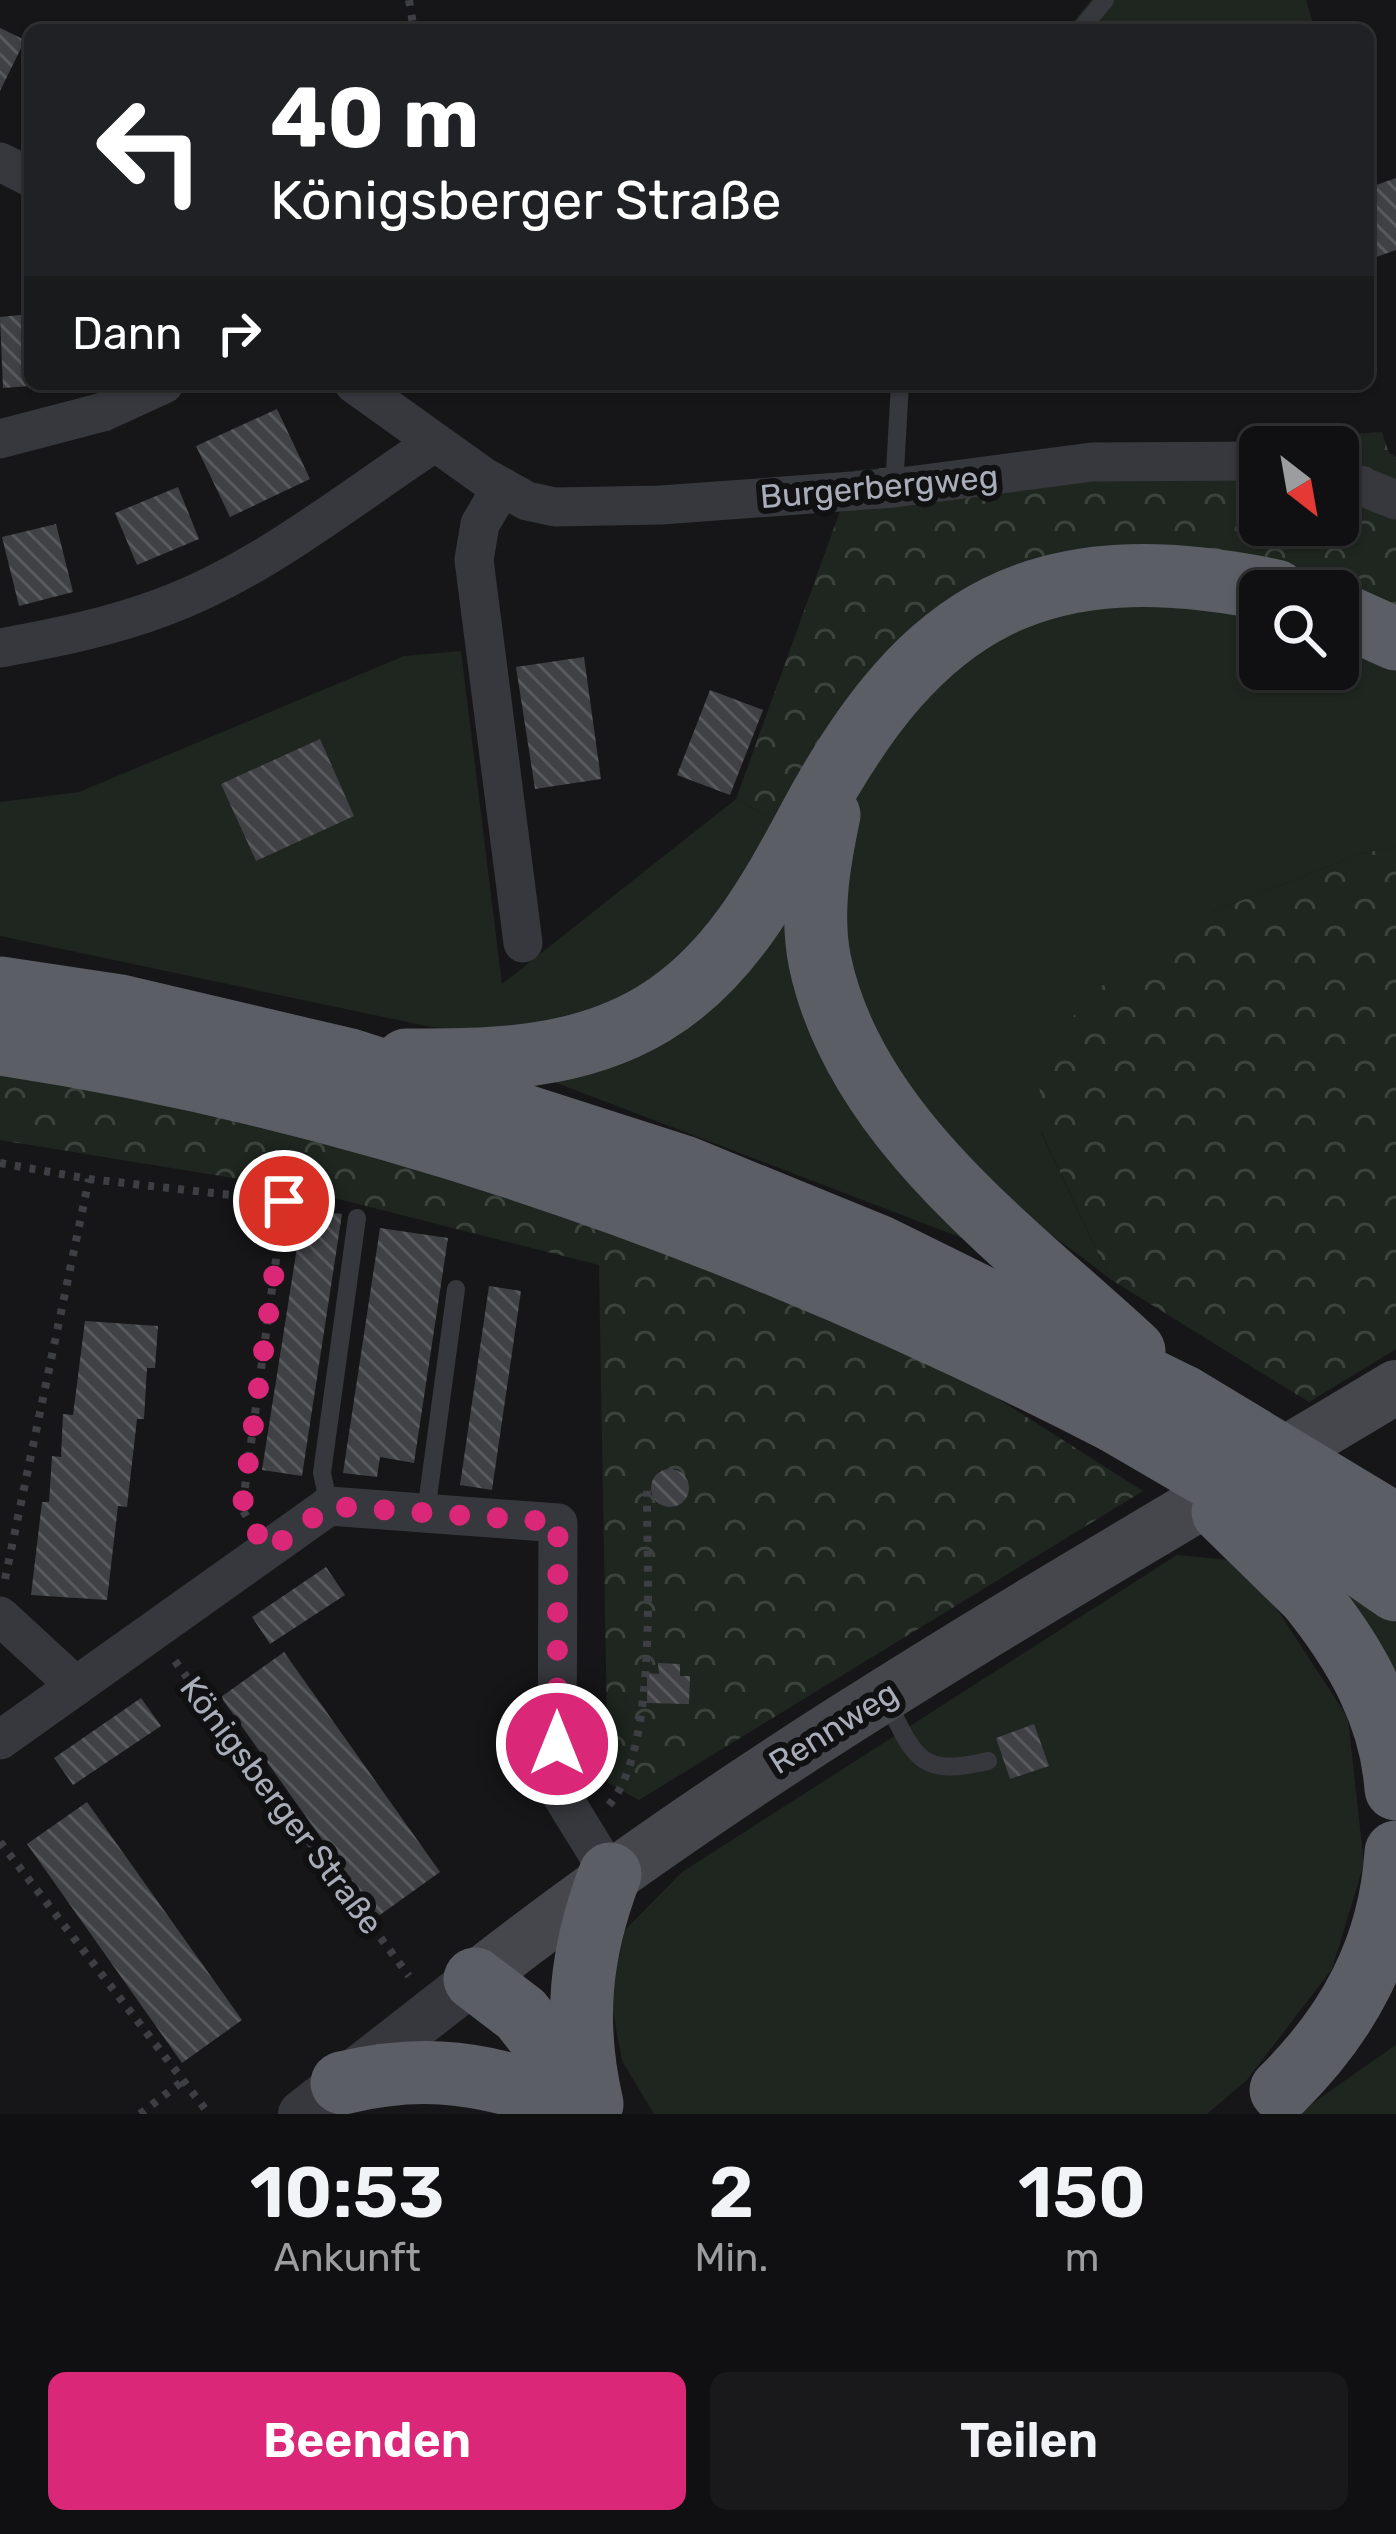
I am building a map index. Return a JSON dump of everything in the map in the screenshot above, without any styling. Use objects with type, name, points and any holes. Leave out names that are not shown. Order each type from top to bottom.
[{"type":"highway","points":[[350,1060],[532,1057],[608,1036],[654,1013],[692,984],[750,922],[848,746],[928,650],[997,606],[1039,590],[1122,573],[1169,573],[1239,585]]},
{"type":"highway","points":[[1359,622],[1396,639]]},
{"type":"highway","points":[[848,746],[820,858],[816,910],[819,960],[854,1056],[883,1101],[952,1181],[1364,1568],[1366,1679],[1386,1728],[1396,1789]]},
{"type":"highway","points":[[0,988],[120,1006],[350,1060],[728,1185],[880,1246],[1184,1397]]},
{"type":"highway","points":[[0,1044],[108,1060],[352,1118],[664,1219],[862,1298],[1116,1422],[1364,1568]]},
{"type":"highway","points":[[1266,2102],[1317,2054],[1371,1968],[1387,1917],[1396,1852]]},
{"type":"highway","points":[[573,2106],[582,2058],[582,1964],[598,1854]]},
{"type":"highway","points":[[475,1978],[479,2002],[495,2035],[573,2106]]},
{"type":"highway","points":[[1266,2102],[1396,2015]]},
{"type":"highway","points":[[322,2098],[413,2070],[449,2070],[573,2106]]},
{"type":"main road","name":"Rennweg","points":[[475,1978],[598,1854],[885,1695],[1396,1387]]},
{"type":"street","points":[[0,439],[103,412],[151,390]]},
{"type":"street","name":"Burgerbergweg","points":[[362,390],[502,487],[527,501],[555,506],[661,505],[894,488],[1092,462],[1239,461]]},
{"type":"street","points":[[0,647],[71,635],[166,606],[260,559],[434,443]]},
{"type":"street","points":[[1359,485],[1396,500]]},
{"type":"street","points":[[502,487],[480,524],[474,560],[523,943]]},
{"type":"street","points":[[0,1740],[329,1506],[558,1522],[557,1788],[598,1854]]},
{"type":"street","points":[[2,1599],[76,1686]]},
{"type":"street","name":"Rennweg","points":[[322,2098],[475,1978]]},
{"type":"lane","points":[[1085,24],[1105,0]]},
{"type":"lane","points":[[894,488],[900,390]]},
{"type":"lane","points":[[329,1506],[322,1473],[357,1218]]},
{"type":"lane","points":[[426,1512],[456,1288]]},
{"type":"lane","points":[[885,1695],[908,1745],[924,1762],[947,1771],[988,1761]]},
{"type":"path","points":[[0,1163],[89,1179],[284,1201],[242,1509],[268,1551]]},
{"type":"path","points":[[2,1599],[89,1179]]},
{"type":"path","points":[[598,1854],[622,1790],[644,1702],[646,1485]]},
{"type":"path","name":"Königsberger Straße","points":[[153,1631],[412,1979]]},
{"type":"path","points":[[0,1842],[209,2114]]},
{"type":"path","points":[[140,2114],[184,2080]]},
{"type":"green space","points":[[1091,0],[1306,0],[1313,24],[1072,24]]},
{"type":"green space","points":[[1382,432],[1389,453],[1396,457],[1396,613],[1359,598],[1359,570],[1280,570],[1072,552],[781,824],[736,799],[855,470],[1239,442],[1239,546],[1359,546],[1359,434]]},
{"type":"green space","points":[[1139,597],[1239,609],[1239,690],[1359,690],[1359,651],[1396,668],[1396,847],[1363,853],[1212,912],[1041,1132],[1110,1279],[992,1189],[912,1111],[893,1084],[879,1051],[835,911],[839,864],[868,772],[922,691],[956,658],[996,632],[1040,613]]},
{"type":"green space","points":[[461,651],[502,984],[736,799],[781,824],[729,913],[622,1007],[498,1036],[426,1026],[0,936],[0,802],[79,792],[404,656]]},
{"type":"green space","points":[[1396,847],[1396,1349],[1309,1402],[1110,1279],[1041,1131],[1039,1068],[1087,996],[1212,912],[1363,853]]},
{"type":"green space","points":[[799,906],[1009,1256],[533,1074]]},
{"type":"green space","points":[[0,1064],[430,1163],[910,1343],[1143,1491],[639,1800],[608,1783],[599,1265],[295,1188],[0,1140]]},
{"type":"green space","points":[[1177,1555],[1230,1560],[1275,1606],[1348,1718],[1364,1864],[1332,1969],[1247,2080],[1207,2114],[654,2114],[622,2061],[610,1996],[625,1930],[682,1872]]},
{"type":"green space","points":[[1339,1582],[1396,1623],[1396,1703]]},
{"type":"green space","points":[[1396,2045],[1396,2114],[1297,2114],[1390,2049]]},
{"type":"building","points":[[0,28],[24,42],[0,91]]},
{"type":"building","points":[[1396,178],[1396,250],[1374,258],[1374,186]]},
{"type":"building","points":[[24,315],[24,386],[3,388],[0,317]]},
{"type":"building","points":[[277,409],[310,479],[230,517],[196,446]]},
{"type":"building","points":[[178,487],[199,539],[137,565],[115,513]]},
{"type":"building","points":[[56,524],[73,592],[19,606],[2,537]]},
{"type":"building","points":[[584,657],[601,779],[535,789],[516,667]]},
{"type":"building","points":[[710,690],[763,710],[730,795],[677,775]]},
{"type":"building","points":[[320,739],[354,816],[256,861],[221,784]]},
{"type":"building","points":[[303,1209],[342,1214],[302,1476],[262,1470]]},
{"type":"building","points":[[380,1228],[448,1238],[414,1463],[380,1457],[377,1477],[343,1473]]},
{"type":"building","points":[[489,1286],[521,1291],[492,1490],[460,1485]]},
{"type":"building","points":[[85,1321],[158,1326],[155,1368],[147,1368],[144,1419],[137,1419],[127,1507],[118,1506],[107,1600],[31,1595],[42,1502],[49,1502],[52,1456],[61,1457],[63,1414],[73,1415]]},
{"type":"building","points":[[670,1469],[684,1474],[689,1488],[684,1502],[670,1507],[656,1502],[651,1488],[656,1474]]},
{"type":"building","points":[[326,1567],[345,1595],[270,1644],[252,1617]]},
{"type":"building","points":[[284,1652],[440,1872],[377,1917],[221,1697]]},
{"type":"building","points":[[658,1663],[680,1664],[680,1676],[690,1676],[689,1704],[647,1703],[647,1673],[659,1674]]},
{"type":"building","points":[[141,1698],[161,1726],[73,1785],[54,1758]]},
{"type":"building","points":[[1034,1724],[1049,1766],[1010,1779],[996,1738]]},
{"type":"building","points":[[87,1802],[242,2020],[182,2063],[27,1844]]},
{"type":"route","points":[[284,1201],[242,1509],[268,1551],[329,1506],[558,1522],[557,1744]]}]
